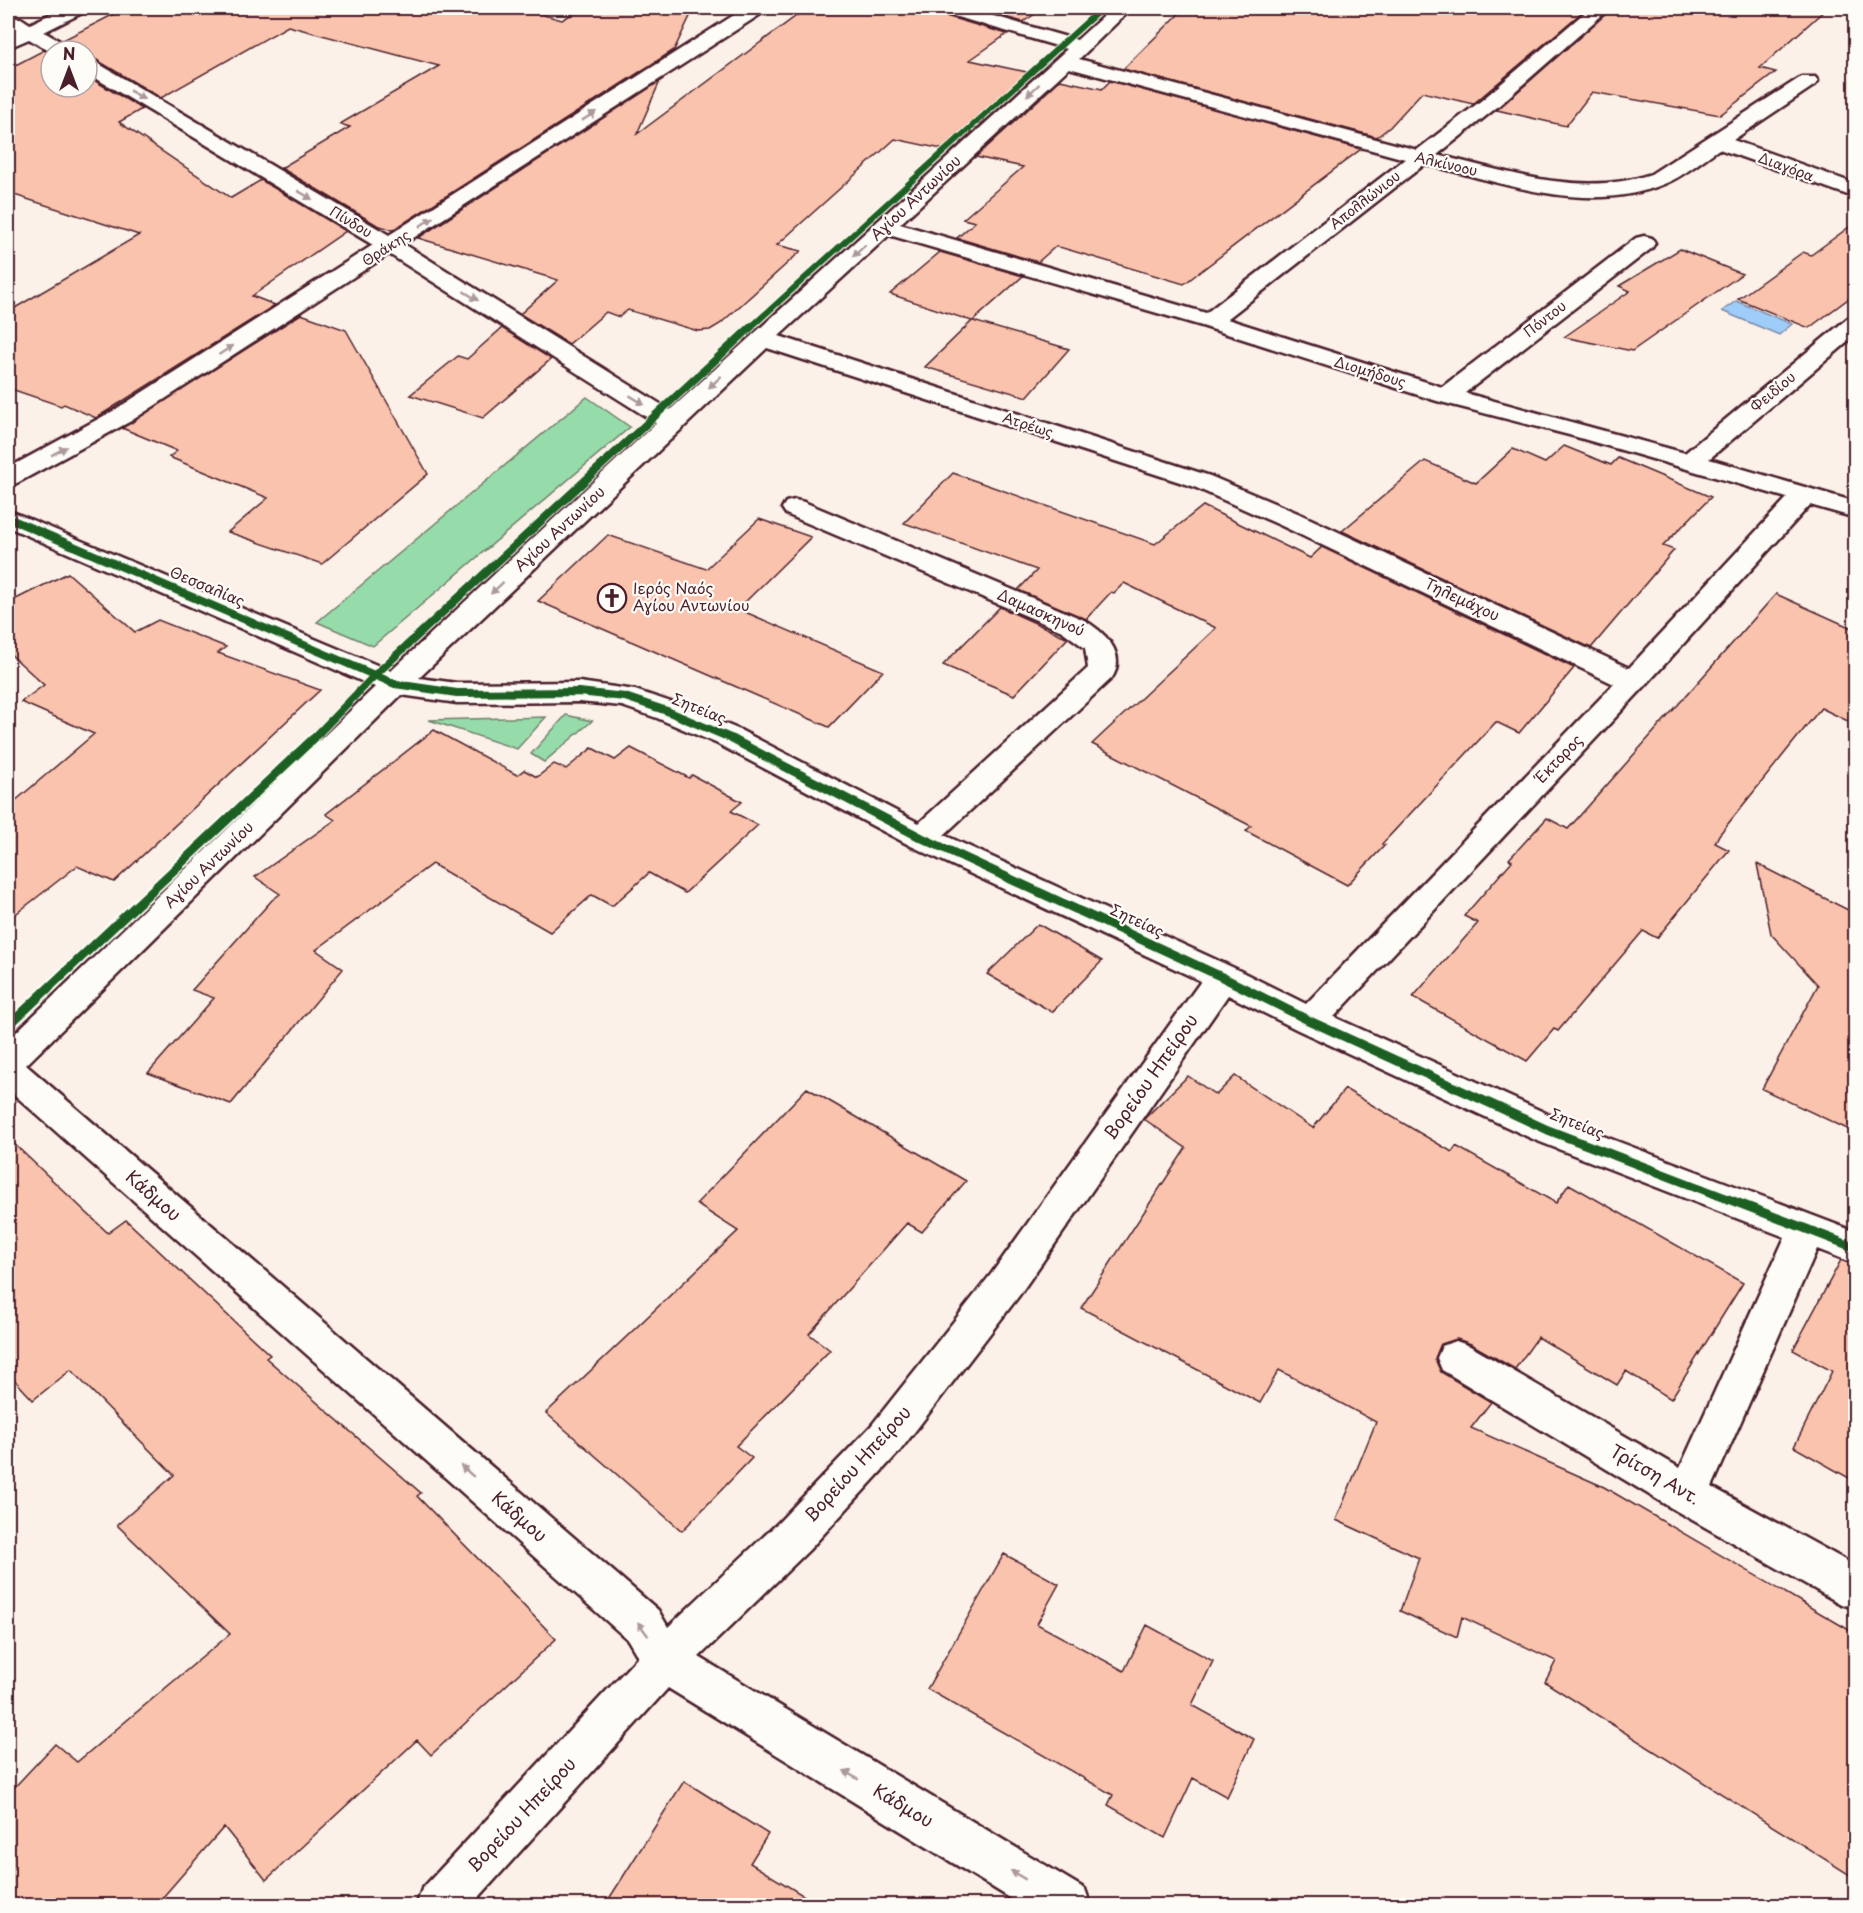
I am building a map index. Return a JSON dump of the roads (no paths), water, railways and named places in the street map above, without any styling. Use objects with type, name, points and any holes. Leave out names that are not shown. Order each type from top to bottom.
[{"type":"street","points":[[8,42],[77,8]]},
{"type":"street","name":"Θράκης","points":[[8,478],[122,416],[757,8]]},
{"type":"street","name":"Αλκίνοου","points":[[947,8],[1072,54],[1420,158],[1555,187],[1603,191],[1632,188],[1653,182],[1808,81]]},
{"type":"street","name":"Αγίου Αντωνίου","points":[[8,1060],[394,684],[672,422],[1123,8]]},
{"type":"street","name":"Απολλώνιου","points":[[1210,321],[1489,104],[1601,8]]},
{"type":"street","points":[[8,17],[43,39]]},
{"type":"street","name":"Πίνδου","points":[[99,72],[390,245],[672,422]]},
{"type":"street","name":"Διαγόρα","points":[[1716,141],[1856,192]]},
{"type":"street","name":"Διομήδους","points":[[885,227],[1210,321],[1446,396],[1806,494],[1856,510]]},
{"type":"street","name":"Πόντου","points":[[1446,396],[1644,243]]},
{"type":"street","name":"Φειδίου","points":[[1690,462],[1856,323]]},
{"type":"street","name":"Ατρέως","points":[[763,339],[1201,481],[1291,520]]},
{"type":"street","name":"Έκτορος","points":[[1310,1021],[1633,681],[1806,494]]},
{"type":"street","name":"Δαμασκηνού","points":[[795,508],[1072,626],[1092,637],[1102,651],[1102,671],[922,838]]},
{"type":"street","name":"Θεσσαλίας","points":[[8,518],[394,684]]},
{"type":"street","name":"Τηλεμάχου","points":[[1291,520],[1633,681]]},
{"type":"street","name":"Σητείας","points":[[394,684],[457,693],[579,692],[625,697],[667,711],[729,737],[922,838],[1222,977],[1310,1021],[1548,1130],[1856,1248]]},
{"type":"street","name":"Βορείου Ηπείρου","points":[[439,1905],[664,1661],[794,1536],[885,1439],[1005,1285],[1222,977]]},
{"type":"street","name":"Κάδμου","points":[[8,1069],[643,1625],[664,1661],[1068,1905]]},
{"type":"street","points":[[1688,1495],[1807,1230]]},
{"type":"street","name":"Τρίτση Αντ.","points":[[1456,1358],[1688,1495],[1856,1589]]},
{"type":"water","points":[[1736,301],[1792,324],[1779,335],[1722,311]]},
{"type":"place","name":"Ιερός Ναός Αγίου Αντωνίου","points":[[612,598]]}]
